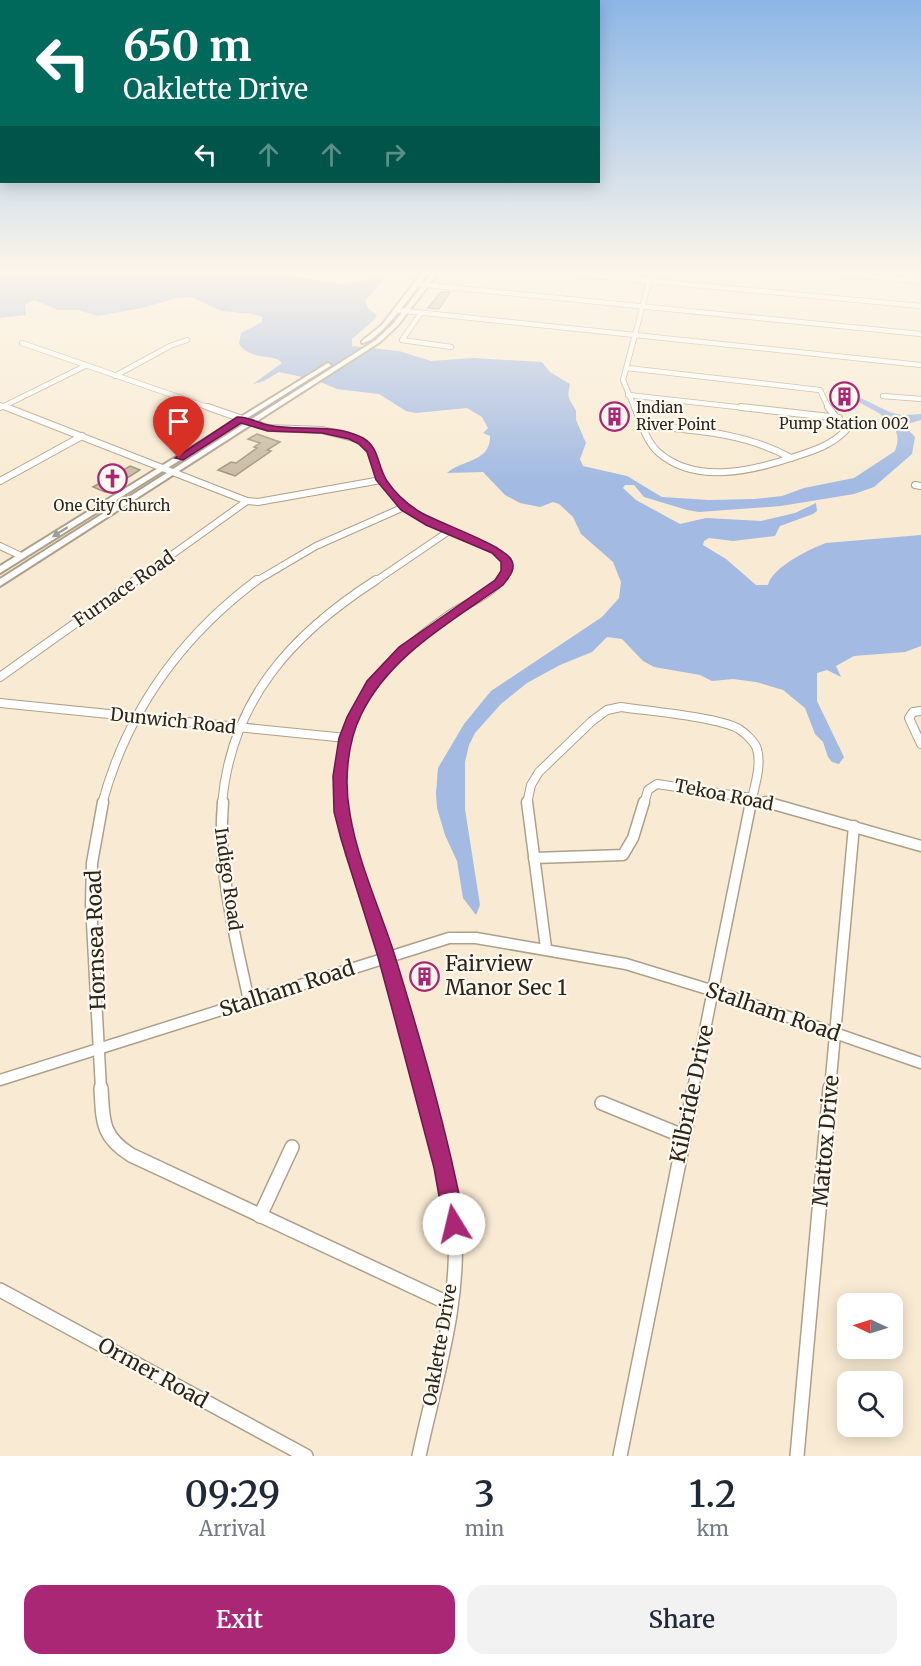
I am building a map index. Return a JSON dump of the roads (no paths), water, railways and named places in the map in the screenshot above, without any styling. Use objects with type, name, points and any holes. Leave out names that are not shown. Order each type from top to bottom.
[{"type":"main road","points":[[0,570],[363,342]]},
{"type":"main road","points":[[0,583],[375,342]]},
{"type":"street","points":[[115,376],[181,342]]},
{"type":"street","points":[[416,342],[451,347]]},
{"type":"street","points":[[627,368],[822,391],[827,405],[846,427],[845,432],[819,448],[766,467],[739,472],[715,472],[692,468],[671,460],[656,450],[641,425],[623,380],[634,342]]},
{"type":"street","points":[[694,342],[921,365]]},
{"type":"street","name":"Oaklette Drive","points":[[22,343],[250,423],[280,430],[334,432],[358,439],[371,451],[381,480],[404,507],[449,531],[495,550],[506,561],[507,571],[499,583],[421,636],[386,667],[366,694],[353,717],[346,738],[340,776],[342,812],[351,850],[387,957],[448,1185],[454,1224],[450,1304],[419,1456]]},
{"type":"street","points":[[1,407],[85,366]]},
{"type":"street","points":[[628,394],[839,418]]},
{"type":"street","points":[[883,396],[921,399]]},
{"type":"street","points":[[1,407],[248,501],[381,480]]},
{"type":"street","points":[[641,425],[747,439],[773,447],[790,458]]},
{"type":"street","points":[[0,481],[82,436]]},
{"type":"street","name":"Furnace Road","points":[[0,677],[248,501]]},
{"type":"street","name":"Hornsea Road","points":[[404,507],[312,547],[266,573],[240,592],[198,630],[175,656],[136,717],[104,793],[92,863],[103,1118],[105,1132],[111,1142],[131,1155],[450,1304]]},
{"type":"street","name":"Indigo Road","points":[[249,1002],[228,899],[220,834],[226,764],[239,727],[270,672],[311,627],[344,601],[429,547],[449,531]]},
{"type":"street","points":[[0,546],[21,556]]},
{"type":"street","name":"Dunwich Road","points":[[0,703],[346,738]]},
{"type":"street","name":"Kilbride Drive","points":[[534,858],[527,801],[534,778],[604,711],[621,707],[730,725],[747,735],[758,751],[759,762],[621,1456]]},
{"type":"street","points":[[921,711],[910,715],[909,721],[921,744]]},
{"type":"street","name":"Tekoa Road","points":[[534,858],[623,855],[633,838],[648,790],[657,784],[751,798],[921,846]]},
{"type":"street","name":"Mattox Drive","points":[[797,1456],[855,826]]},
{"type":"street","points":[[534,858],[546,948]]},
{"type":"street","name":"Stalham Road","points":[[0,1080],[387,957],[450,938],[462,937],[546,948],[626,964],[714,991],[921,1063]]},
{"type":"street","points":[[602,1103],[683,1136]]},
{"type":"street","points":[[260,1216],[292,1147]]},
{"type":"street","name":"Ormer Road","points":[[0,1290],[306,1456]]},
{"type":"water","points":[[239,342],[352,342],[352,346],[399,351],[431,361],[473,358],[542,362],[550,372],[570,384],[569,399],[576,411],[576,420],[586,443],[580,459],[583,466],[627,476],[662,497],[709,500],[754,499],[782,496],[804,488],[854,478],[895,451],[897,440],[896,430],[891,423],[847,395],[858,397],[897,414],[921,414],[921,420],[904,425],[915,437],[912,454],[874,487],[854,494],[781,506],[699,512],[644,497],[634,485],[625,485],[623,488],[636,500],[680,524],[706,518],[761,521],[795,513],[816,503],[817,511],[780,526],[775,536],[733,541],[709,538],[704,541],[703,545],[726,559],[756,585],[768,585],[771,578],[784,565],[826,543],[921,535],[921,646],[905,652],[854,656],[836,666],[841,677],[827,670],[817,673],[817,701],[844,757],[839,764],[832,762],[828,757],[823,742],[815,734],[805,708],[783,690],[756,682],[733,679],[712,681],[700,675],[654,667],[643,661],[622,639],[607,637],[592,652],[560,665],[527,683],[501,704],[475,733],[465,762],[465,809],[480,905],[476,915],[463,898],[457,861],[445,835],[437,808],[438,768],[464,724],[491,691],[602,617],[619,598],[621,582],[613,562],[581,534],[573,517],[559,504],[553,502],[540,507],[520,503],[505,495],[483,472],[447,473],[481,456],[489,445],[490,436],[483,433],[488,428],[482,417],[467,408],[416,413],[406,411],[379,394],[337,389],[316,380],[279,372],[264,381],[253,384],[282,363],[274,358],[251,353]]},
{"type":"place","name":"Pump Station 002","points":[[844,397]]},
{"type":"place","name":"Indian River Point","points":[[615,417]]},
{"type":"place","name":"One City Church","points":[[112,479]]},
{"type":"place","name":"Fairview Manor Sec 1","points":[[424,976]]}]
